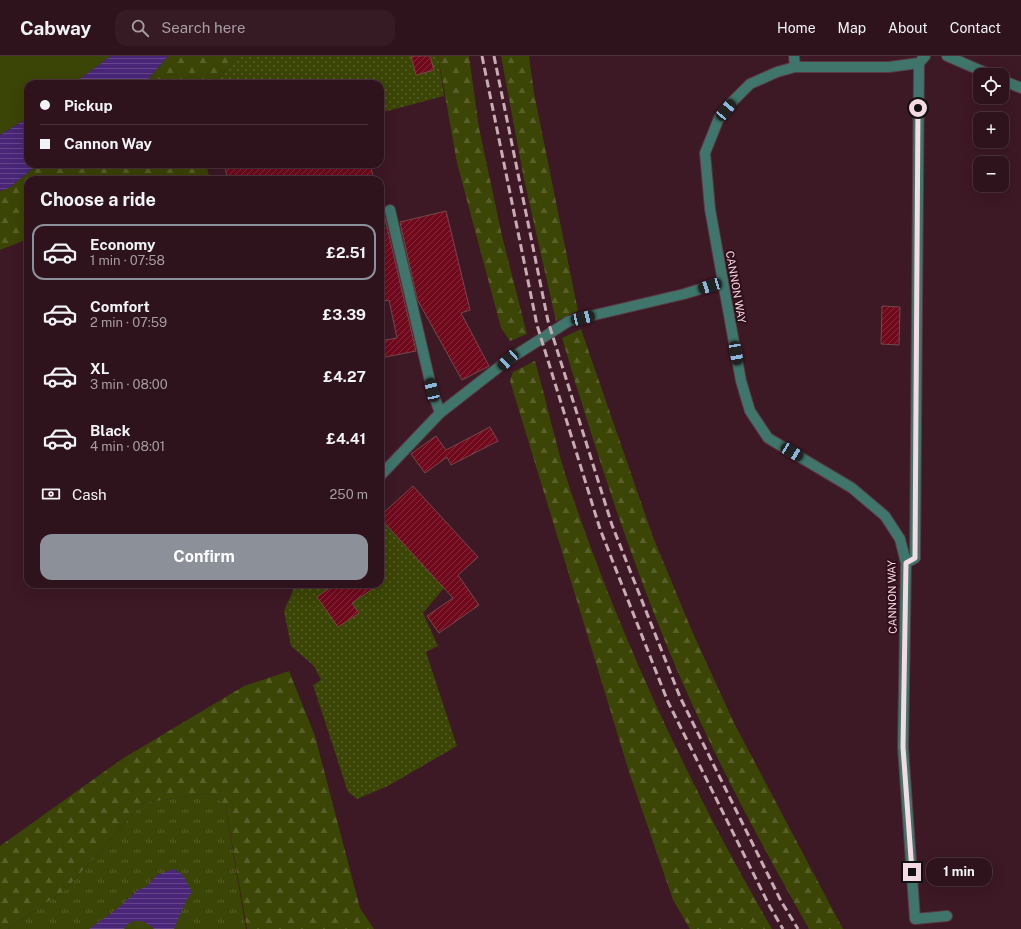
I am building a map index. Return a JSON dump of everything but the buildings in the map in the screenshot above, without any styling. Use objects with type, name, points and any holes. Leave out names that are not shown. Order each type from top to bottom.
[{"type":"street","points":[[794,56],[796,67]]},
{"type":"street","points":[[947,56],[975,68]]},
{"type":"street","points":[[906,563],[915,558],[922,60]]},
{"type":"street","name":"CANNON WAY","points":[[922,60],[889,67],[796,67],[777,72],[750,84],[719,118],[706,153],[710,209],[741,381],[750,411],[768,438],[852,488],[885,516],[900,539],[906,563],[903,747],[915,919],[947,916]]},
{"type":"street","points":[[1009,83],[1021,88]]},
{"type":"street","points":[[390,210],[432,390],[440,413]]},
{"type":"street","points":[[384,472],[440,413],[508,360],[569,321],[684,294],[723,282]]},
{"type":"green space","points":[[0,56],[111,56],[78,80],[24,80],[24,120],[0,135]]},
{"type":"green space","points":[[168,56],[239,56],[217,80],[147,80]]},
{"type":"green space","points":[[239,56],[438,56],[444,96],[384,112],[384,80],[217,80]]},
{"type":"green space","points":[[438,56],[469,56],[479,128],[502,236],[527,334],[510,341],[501,328],[457,163]]},
{"type":"green space","points":[[501,56],[529,56],[534,93],[578,311],[556,321],[524,179]]},
{"type":"green space","points":[[33,168],[207,168],[209,176],[24,176],[24,241],[0,250],[0,191],[9,188]]},
{"type":"green space","points":[[581,329],[653,537],[692,631],[734,723],[843,929],[809,929],[734,790],[698,718],[682,682],[652,608],[624,532],[598,455],[562,338]]},
{"type":"green space","points":[[535,361],[560,457],[570,489],[590,546],[635,659],[686,769],[742,876],[772,929],[690,929],[673,900],[630,775],[510,381],[513,372]]},
{"type":"green space","points":[[384,522],[444,588],[423,613],[438,646],[426,652],[457,746],[388,786],[357,799],[348,792],[313,685],[321,680],[314,666],[291,646],[284,611],[294,588],[384,588]]},
{"type":"green space","points":[[289,671],[315,736],[360,908],[374,929],[247,929],[225,804],[209,793],[143,803],[65,890],[8,929],[0,929],[0,846],[122,759],[244,686]]},
{"type":"green space","points":[[209,793],[225,804],[246,929],[8,929],[65,890],[143,803]]},
{"type":"shaded area","points":[[111,56],[168,56],[147,80],[78,80]]},
{"type":"shaded area","points":[[24,120],[24,168],[33,168],[9,188],[0,191],[0,135]]},
{"type":"shaded area","points":[[174,869],[183,875],[192,892],[189,895],[174,929],[154,929],[147,923],[135,921],[131,922],[124,929],[89,929],[117,909],[138,890],[146,887],[157,875]]},
{"type":"railway","points":[[482,56],[537,325],[600,529],[668,702],[770,907],[783,929]]},
{"type":"railway","points":[[494,56],[548,321],[612,525],[680,697],[781,901],[798,929]]},
{"type":"route","points":[[912,872],[903,747],[906,563],[915,558],[918,108]]}]
